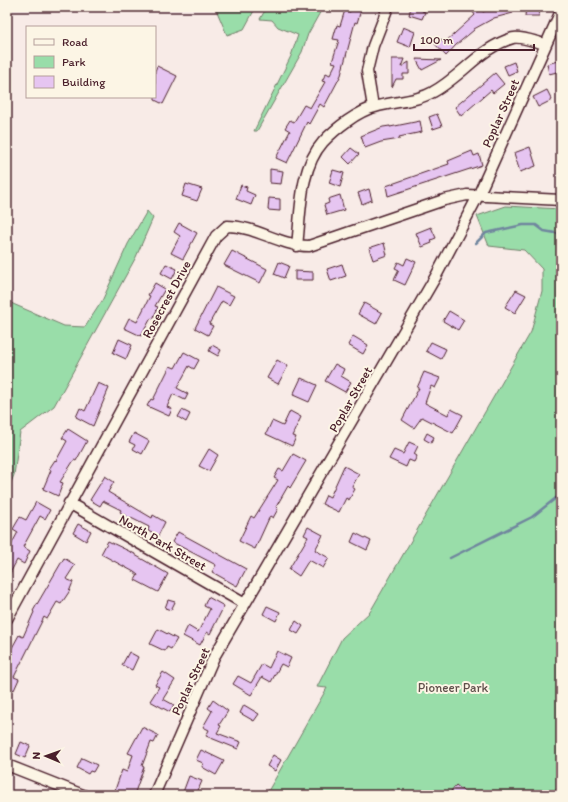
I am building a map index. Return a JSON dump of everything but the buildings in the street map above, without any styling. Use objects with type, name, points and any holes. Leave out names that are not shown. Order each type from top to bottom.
[{"type":"street","points":[[373,107],[368,71],[373,46],[388,7]]},
{"type":"street","name":"Poplar Street","points":[[154,795],[214,657],[432,282],[478,196],[560,12]]},
{"type":"street","points":[[297,246],[303,191],[310,164],[322,143],[343,123],[373,107],[432,93],[451,81],[495,45],[515,37],[545,44]]},
{"type":"street","name":"Rosecrest Drive","points":[[7,619],[216,236],[227,226],[238,226],[297,246],[309,246],[444,200],[467,196],[478,196],[561,200]]},
{"type":"street","name":"North Park Street","points":[[69,504],[245,604]]},
{"type":"street","points":[[7,765],[83,795]]},
{"type":"green space","points":[[215,7],[256,7],[244,29],[227,35]]},
{"type":"green space","points":[[267,7],[323,7],[308,34],[302,52],[257,131],[254,131],[291,56],[298,35],[278,27],[272,20],[260,19]]},
{"type":"green space","name":"Pioneer Park","points":[[506,206],[561,209],[561,795],[270,795],[267,793],[327,688],[317,687],[342,638],[370,612],[531,332],[542,291],[542,269],[524,250],[489,246],[477,216]]},
{"type":"green space","points":[[147,211],[153,218],[136,257],[54,406],[20,432],[14,475],[7,492],[7,298],[13,304],[64,326],[85,327],[102,301],[128,244]]},
{"type":"waterway","points":[[476,243],[486,233],[523,225],[536,225],[544,231],[561,234]]},
{"type":"waterway","points":[[450,558],[532,517],[561,494]]}]
